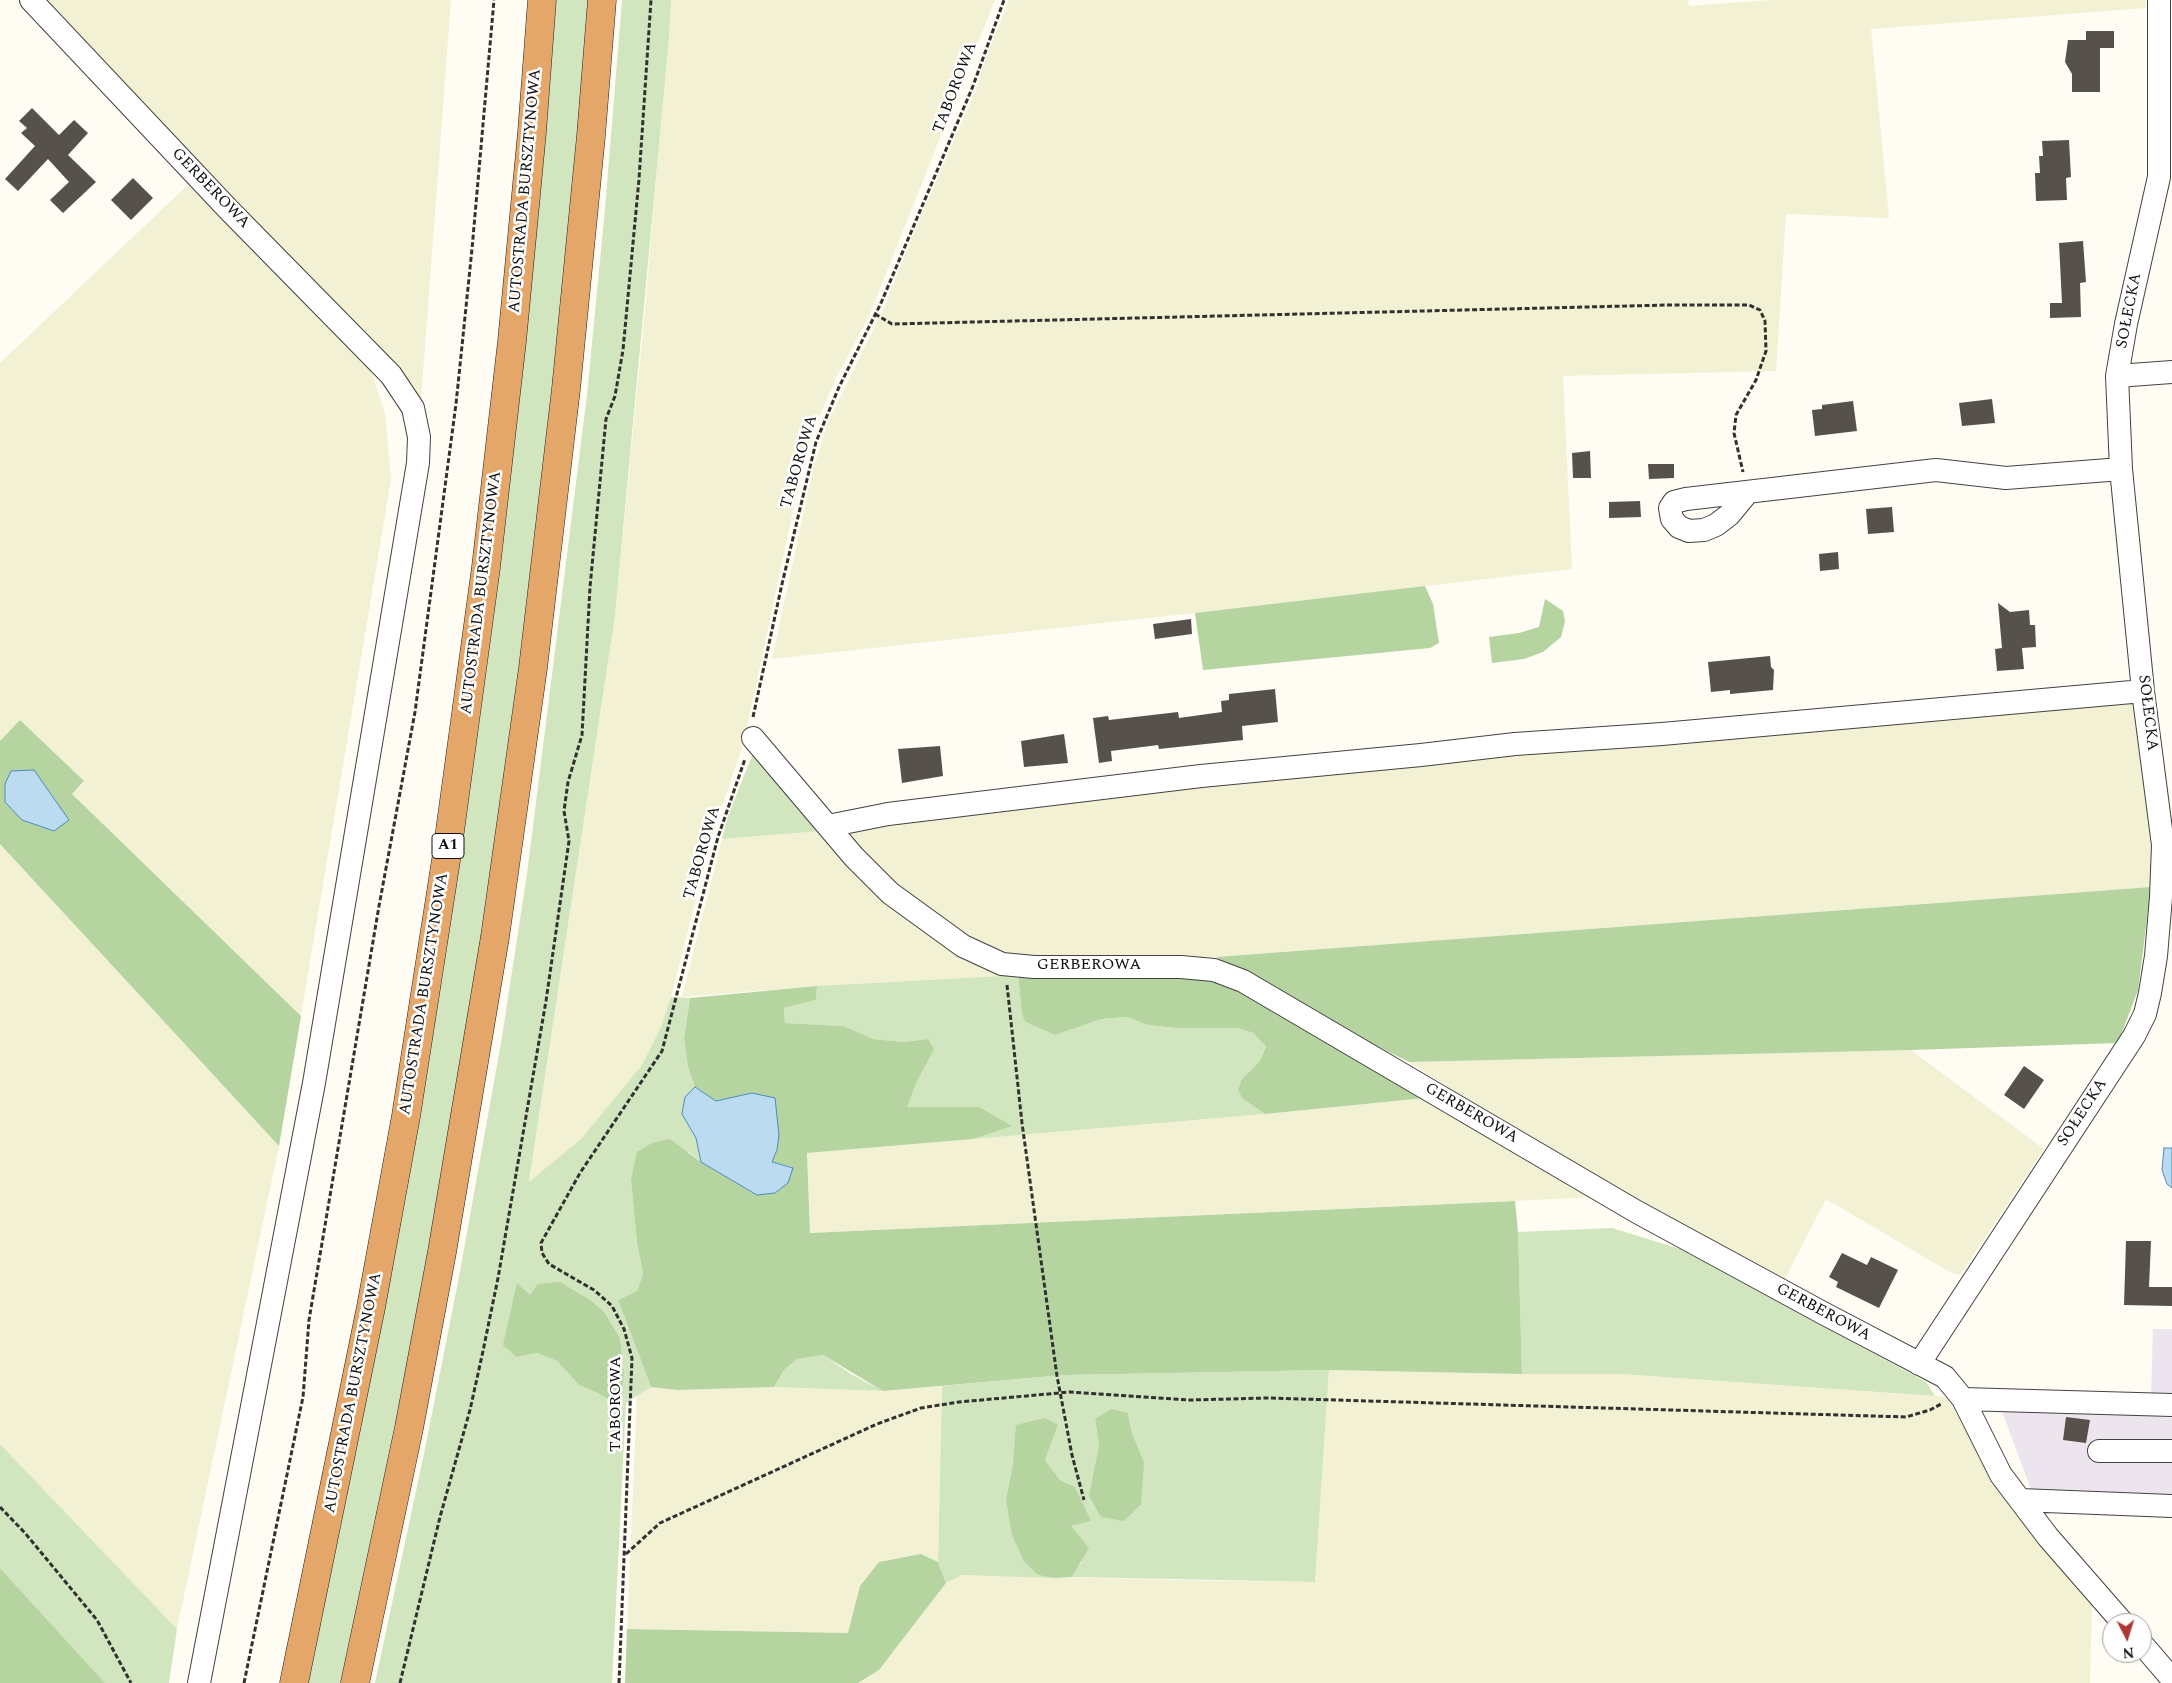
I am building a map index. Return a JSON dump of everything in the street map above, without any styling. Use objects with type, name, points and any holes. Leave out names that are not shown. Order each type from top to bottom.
[{"type":"highway","name":"AUTOSTRADA BURSZTYNOWA","points":[[294,1683],[373,1298],[406,1116],[448,850],[486,567],[509,370],[532,132],[542,0]]},
{"type":"highway","points":[[355,1683],[409,1428],[443,1243],[495,938],[540,620],[565,399],[591,136],[602,0]]},
{"type":"street","name":"GERBEROWA","points":[[31,0],[228,209],[391,375],[413,408],[419,437],[418,463],[314,1083],[199,1683]]},
{"type":"street","name":"SOŁECKA","points":[[1919,1364],[2134,1036],[2145,1014],[2156,956],[2163,845],[2144,691],[2121,469],[2117,376],[2126,324],[2159,177],[2166,23],[2160,0]]},
{"type":"street","points":[[2117,376],[2172,372]]},
{"type":"street","points":[[1748,492],[1936,470],[2006,478],[2121,469]]},
{"type":"street","points":[[828,826],[888,814],[1210,775],[1524,743],[1662,734],[2144,691]]},
{"type":"street","name":"GERBEROWA","points":[[753,738],[854,857],[890,893],[963,946],[983,956],[1007,964],[1034,966],[1181,967],[1214,970],[1243,981],[1637,1212],[1945,1377],[1961,1397],[2001,1475],[2048,1537],[2114,1613]]},
{"type":"street","points":[[1961,1397],[2172,1405]]},
{"type":"street","points":[[2099,1451],[2172,1451]]},
{"type":"street","points":[[2020,1500],[2172,1506]]},
{"type":"street","points":[[2152,1656],[2172,1679]]},
{"type":"path","points":[[244,1683],[303,1397],[309,1320],[382,888],[415,712],[458,384],[494,0]]},
{"type":"path","points":[[400,1683],[440,1517],[470,1410],[483,1351],[498,1278],[546,1001],[569,840],[564,811],[568,782],[582,735],[590,587],[606,419],[615,396],[623,350],[639,179],[651,0]]},
{"type":"path","name":"TABOROWA","points":[[619,1683],[626,1554],[632,1358],[624,1329],[612,1306],[594,1290],[548,1264],[542,1254],[541,1243],[580,1173],[662,1051],[718,837],[753,738],[750,727],[816,442],[828,411],[875,314],[973,86],[1004,0]]},
{"type":"path","points":[[875,314],[892,324],[1628,306],[1749,305],[1760,310],[1765,321],[1766,351],[1756,380],[1736,415],[1734,434],[1748,492]]},
{"type":"path","points":[[1007,964],[1012,1033],[1022,1123],[1060,1393],[1072,1455],[1084,1500]]},
{"type":"path","points":[[626,1554],[660,1524],[877,1424],[930,1407],[959,1402],[1060,1393],[1190,1400],[1268,1398],[1906,1417],[1930,1410],[1961,1397]]},
{"type":"path","points":[[0,1507],[25,1533],[97,1620],[131,1683]]},
{"type":"shaded area","points":[[2153,1329],[2172,1329],[2172,1495],[2031,1490],[1995,1392],[2151,1397]]},
{"type":"green space","points":[[37,0],[451,0],[421,400]]},
{"type":"green space","points":[[555,0],[589,0],[569,236],[547,454],[520,671],[486,909],[420,1300],[374,1535],[342,1683],[306,1683],[340,1530],[386,1294],[452,905],[487,666],[513,450]]},
{"type":"green space","points":[[622,0],[671,0],[615,616],[529,1182],[581,1139],[642,1065],[661,1027],[671,997],[690,998],[684,1038],[688,1067],[695,1087],[685,1097],[689,1127],[696,1138],[701,1162],[689,1152],[631,1180],[637,1243],[643,1274],[637,1291],[618,1300],[651,1387],[626,1403],[612,1683],[375,1683],[425,1449],[459,1277],[502,1037],[527,874],[587,395],[605,209]],"holes":[[[517,1284],[530,1296],[605,1313],[620,1338],[624,1372],[598,1393],[579,1385],[557,1361],[537,1353],[517,1357]]]},
{"type":"green space","points":[[671,0],[995,0],[869,316],[836,378],[816,424],[801,472],[744,742],[712,836],[671,997],[661,1027],[642,1065],[620,1094],[581,1139],[529,1183],[615,616],[645,310]]},
{"type":"green space","points":[[1009,0],[1688,0],[1689,6],[1771,0],[2146,0],[2146,8],[1871,29],[1889,218],[1786,214],[1776,371],[1563,376],[1572,569],[1195,613],[772,659],[813,469],[829,420],[884,308],[914,232],[975,92]]},
{"type":"green space","points":[[192,181],[367,359],[385,413],[391,479],[301,1016],[72,794],[84,782],[20,720],[0,741],[0,363]]},
{"type":"green space","points":[[1425,586],[1433,604],[1439,643],[1430,648],[1203,670],[1195,613]]},
{"type":"green space","points":[[1545,599],[1563,611],[1565,621],[1561,637],[1543,652],[1524,659],[1492,663],[1489,637],[1519,633],[1539,627]]},
{"type":"green space","points":[[2131,700],[2138,706],[2154,844],[2151,887],[1216,957],[1015,958],[984,946],[935,920],[893,886],[844,834],[850,831],[1057,797]]},
{"type":"green space","points":[[20,720],[84,781],[72,794],[301,1016],[279,1146],[0,844],[0,741]]},
{"type":"green space","points":[[753,753],[822,831],[722,839],[728,816]]},
{"type":"green space","points":[[822,831],[1018,975],[817,986],[682,997],[722,839]]},
{"type":"green space","points":[[0,844],[279,1146],[177,1629],[0,1444]]},
{"type":"green space","points":[[2151,887],[2138,990],[2118,1043],[1409,1062],[1344,1030],[1216,957]]},
{"type":"green space","points":[[1018,975],[1022,1014],[1025,1022],[1055,1035],[1102,1019],[1127,1017],[1148,1025],[1176,1028],[1238,1028],[1253,1033],[1266,1045],[1260,1061],[1242,1079],[1243,1099],[1265,1114],[973,1139],[981,1136],[979,1107],[906,1108],[928,1039],[903,1042],[872,1039],[844,1026],[785,1023],[784,1008],[816,1000],[817,986]]},
{"type":"green space","points":[[1018,975],[1210,977],[1240,988],[1425,1098],[1265,1114],[1243,1099],[1238,1090],[1242,1079],[1260,1061],[1266,1046],[1253,1033],[1238,1028],[1176,1028],[1148,1025],[1127,1017],[1102,1019],[1055,1035],[1025,1022],[1022,1014]]},
{"type":"green space","points":[[817,986],[816,1000],[784,1008],[785,1023],[844,1026],[873,1039],[903,1042],[928,1039],[934,1049],[916,1083],[907,1107],[979,1107],[1012,1126],[973,1139],[807,1153],[810,1233],[1515,1201],[1518,1232],[1522,1374],[1329,1370],[1064,1375],[883,1391],[823,1355],[797,1359],[784,1370],[774,1387],[677,1390],[651,1387],[618,1300],[637,1291],[643,1274],[637,1243],[631,1180],[637,1152],[652,1143],[670,1139],[701,1162],[757,1195],[792,1167],[772,1162],[777,1150],[752,1093],[716,1101],[695,1087],[688,1067],[684,1038],[690,998]]},
{"type":"green space","points":[[1911,1050],[2044,1149],[1960,1275],[1948,1271],[1826,1199],[1782,1284],[1540,1146],[1409,1062]]},
{"type":"green space","points":[[1425,1098],[1598,1197],[810,1233],[807,1153],[1265,1114]]},
{"type":"green space","points":[[1612,1228],[1680,1249],[1926,1382],[1935,1396],[1620,1374],[1522,1374],[1518,1232]]},
{"type":"green space","points":[[560,1282],[590,1300],[605,1313],[620,1338],[624,1372],[621,1406],[579,1385],[557,1361],[537,1353],[517,1357],[503,1345],[517,1283],[530,1295],[538,1284]]},
{"type":"green space","points":[[823,1355],[851,1374],[883,1391],[774,1387],[784,1370],[797,1359]]},
{"type":"green space","points":[[1329,1370],[1620,1374],[1946,1397],[1978,1451],[2092,1603],[2090,1683],[858,1683],[879,1670],[946,1583],[962,1575],[1315,1582]]},
{"type":"green space","points":[[1329,1370],[1315,1582],[1072,1577],[1082,1561],[1071,1526],[1090,1521],[1075,1487],[1060,1480],[1045,1460],[1058,1425],[1013,1464],[1006,1499],[1038,1575],[1053,1578],[962,1575],[946,1583],[938,1562],[942,1386],[1064,1375]],"holes":[[[1128,1413],[1132,1433],[1144,1462],[1097,1465],[1099,1446],[1095,1419]]]},
{"type":"green space","points":[[942,1386],[938,1562],[921,1554],[879,1562],[854,1614],[848,1633],[627,1629],[637,1396],[651,1387],[677,1390],[774,1387],[883,1391]]},
{"type":"green space","points":[[1111,1409],[1128,1413],[1132,1433],[1144,1462],[1141,1504],[1124,1521],[1101,1517],[1089,1496],[1099,1446],[1095,1419]]},
{"type":"green space","points":[[1045,1418],[1058,1425],[1045,1460],[1060,1480],[1075,1487],[1091,1521],[1071,1526],[1089,1548],[1072,1577],[1053,1578],[1038,1575],[1024,1561],[1012,1535],[1006,1499],[1013,1464],[1016,1425]]},
{"type":"green space","points":[[0,1444],[177,1629],[169,1683],[105,1683],[0,1568]]},
{"type":"green space","points":[[921,1554],[938,1562],[946,1583],[879,1670],[858,1683],[625,1683],[627,1629],[848,1633],[860,1586],[879,1562]]},
{"type":"green space","points":[[0,1568],[105,1683],[0,1683]]},
{"type":"water","points":[[34,770],[69,820],[54,831],[22,820],[5,802],[5,784],[11,771]]},
{"type":"water","points":[[695,1087],[716,1101],[752,1093],[775,1098],[779,1135],[777,1150],[772,1162],[793,1168],[788,1183],[775,1193],[757,1195],[701,1162],[696,1138],[682,1114],[685,1097]]},
{"type":"water","points":[[2164,1148],[2172,1148],[2172,1188],[2167,1184],[2162,1170]]},
{"type":"building","points":[[2086,31],[2114,31],[2114,48],[2100,48],[2100,92],[2072,92],[2072,74],[2065,62],[2068,40],[2086,40]]},
{"type":"building","points":[[32,108],[59,135],[74,120],[88,133],[68,155],[96,182],[63,213],[50,200],[69,182],[48,159],[18,191],[5,179],[35,146],[21,133],[27,128],[19,121]]},
{"type":"building","points":[[2069,140],[2071,177],[2066,178],[2067,200],[2036,201],[2035,173],[2040,173],[2039,156],[2043,156],[2042,141]]},
{"type":"building","points":[[133,178],[153,198],[131,220],[111,200]]},
{"type":"building","points":[[2083,241],[2086,282],[2080,283],[2081,317],[2050,318],[2050,303],[2062,303],[2059,243]]},
{"type":"building","points":[[1992,399],[1995,423],[1962,426],[1959,403]]},
{"type":"building","points":[[1853,401],[1857,431],[1815,436],[1812,410],[1822,409],[1822,405]]},
{"type":"building","points":[[1590,451],[1591,478],[1573,478],[1572,453]]},
{"type":"building","points":[[1648,464],[1674,464],[1674,478],[1649,479]]},
{"type":"building","points":[[1640,501],[1641,517],[1609,518],[1609,502]]},
{"type":"building","points":[[1892,507],[1894,532],[1868,534],[1866,509]]},
{"type":"building","points":[[1838,552],[1839,569],[1820,571],[1819,554]]},
{"type":"building","points":[[1998,603],[2010,612],[2029,610],[2030,625],[2035,625],[2036,647],[2022,648],[2024,669],[1997,671],[1995,649],[2002,648]]},
{"type":"building","points":[[1191,619],[1192,634],[1155,639],[1153,624]]},
{"type":"building","points":[[1770,656],[1771,667],[1774,670],[1773,690],[1730,694],[1730,690],[1711,692],[1708,662]]},
{"type":"building","points":[[1275,689],[1278,722],[1242,726],[1243,740],[1159,749],[1158,745],[1111,751],[1112,761],[1099,763],[1093,718],[1108,716],[1109,720],[1178,712],[1179,718],[1222,712],[1221,701],[1229,700],[1229,694]]},
{"type":"building","points":[[1064,734],[1068,763],[1024,767],[1021,741]]},
{"type":"building","points":[[940,746],[943,776],[902,783],[898,749]]},
{"type":"building","points":[[2024,1066],[2044,1080],[2024,1109],[2004,1095]]},
{"type":"building","points":[[2126,1241],[2151,1241],[2149,1287],[2172,1287],[2172,1306],[2124,1305]]},
{"type":"building","points":[[1842,1253],[1867,1265],[1871,1257],[1898,1270],[1879,1308],[1836,1287],[1838,1282],[1829,1277]]},
{"type":"building","points":[[2066,1417],[2090,1420],[2086,1443],[2063,1440]]}]
